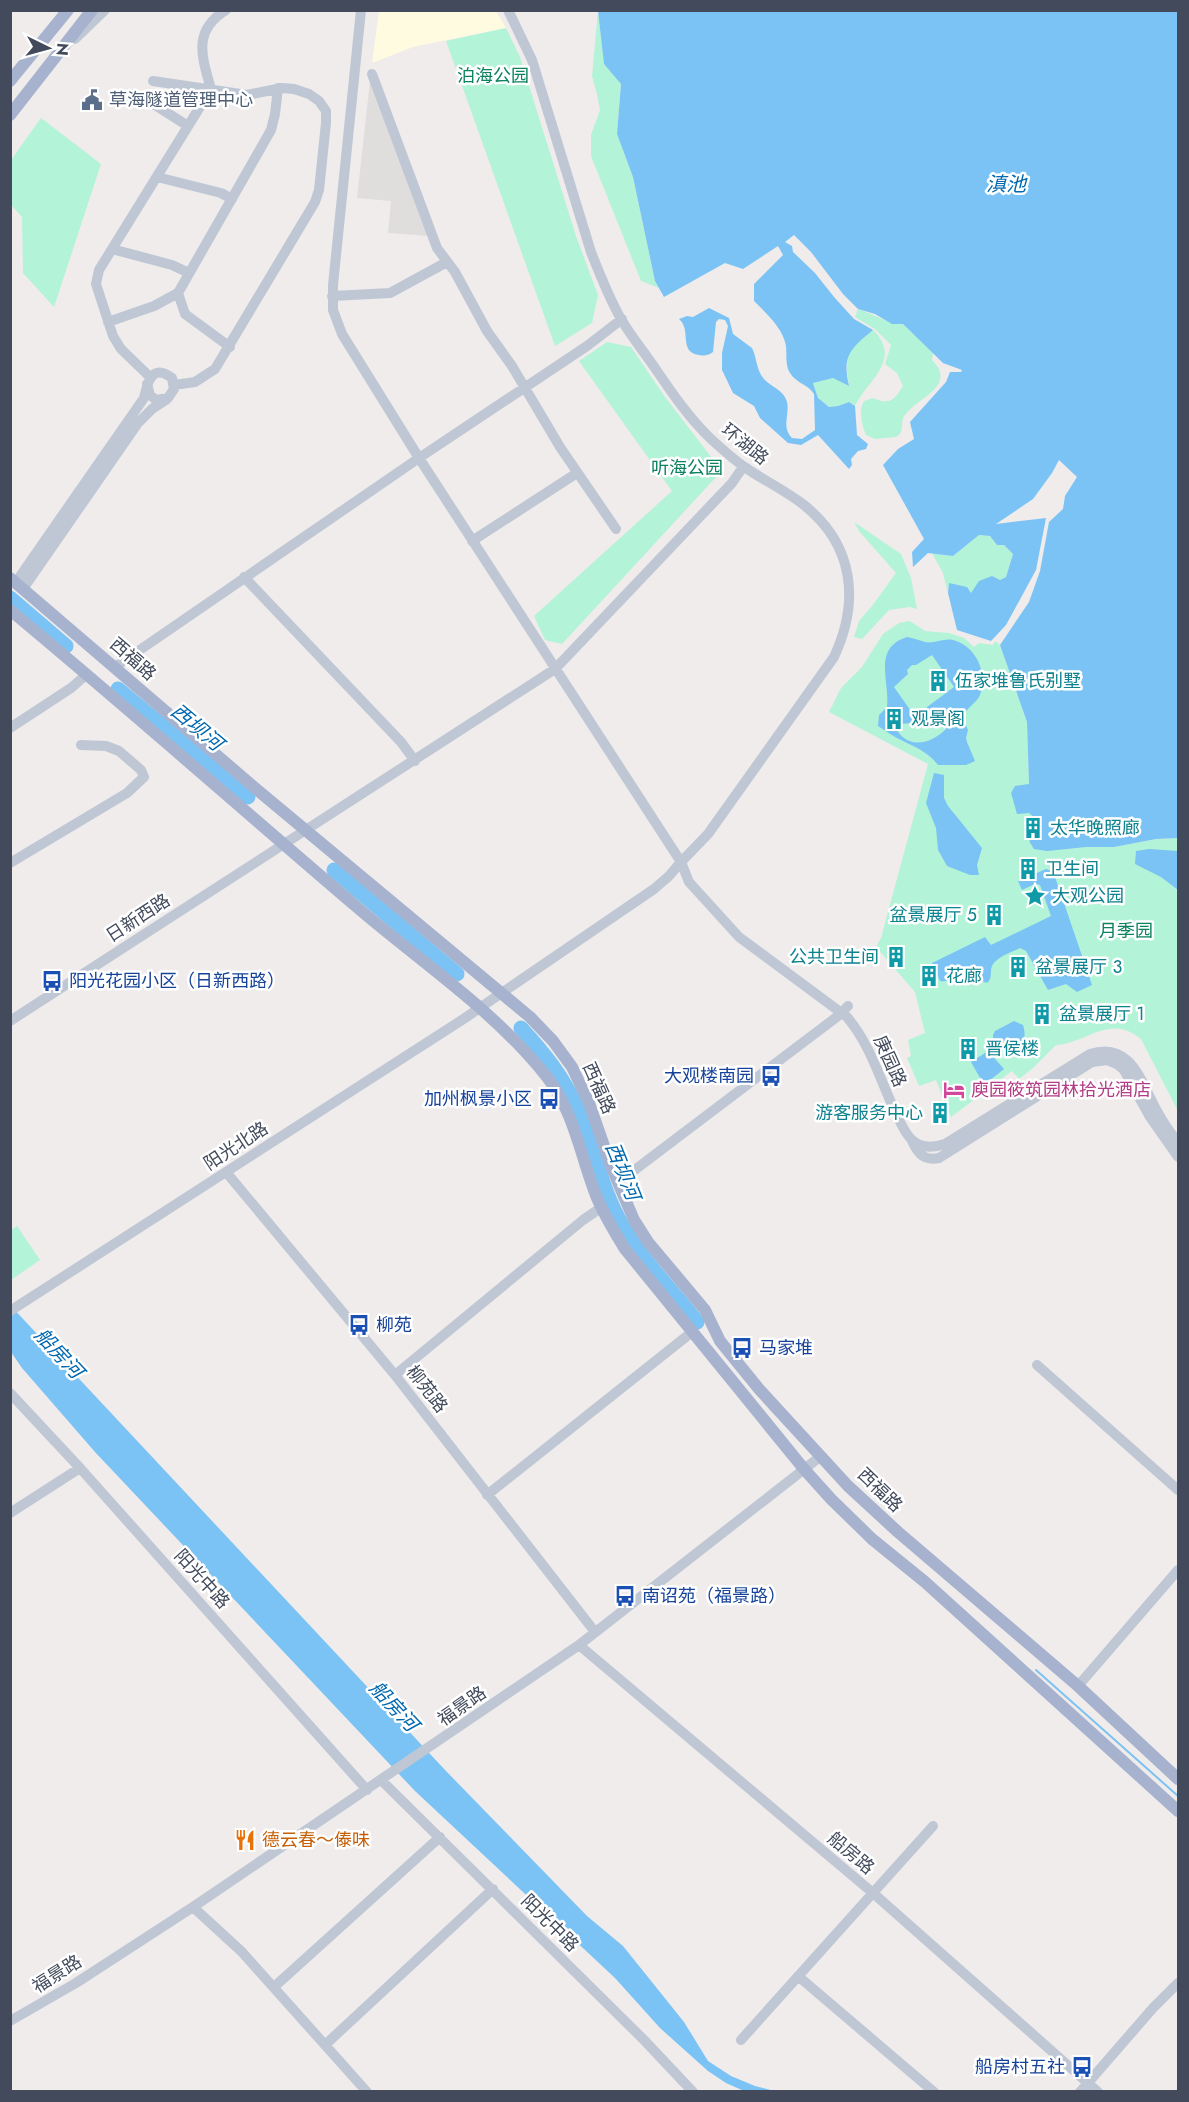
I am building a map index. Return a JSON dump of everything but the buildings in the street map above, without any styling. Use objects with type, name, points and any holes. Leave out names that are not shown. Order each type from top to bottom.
[{"type":"main road","points":[[10,115],[92,10]]},
{"type":"main road","points":[[10,81],[68,11]]},
{"type":"main road","name":"西福路","points":[[17,583],[230,766],[530,1017],[572,1067],[589,1103],[617,1182],[634,1220],[648,1242],[705,1310],[720,1341],[759,1389],[848,1486],[898,1532],[1078,1686],[1179,1779]]},
{"type":"main road","points":[[10,610],[377,924],[479,1007],[525,1050],[549,1079],[562,1101],[611,1227],[631,1257],[804,1469],[872,1539],[926,1582],[1179,1811]]},
{"type":"street","points":[[59,53],[105,10]]},
{"type":"street","points":[[168,398],[160,400],[153,398],[148,392],[149,381],[121,350],[108,322],[96,284],[99,270],[211,89],[202,56],[204,32],[211,22],[226,10]]},
{"type":"street","name":"庚园路","points":[[361,10],[332,296],[333,310],[342,334],[419,458],[681,861],[689,882],[739,937],[845,1009],[867,1047],[897,1114],[918,1153],[926,1159],[939,1158],[1092,1062],[1102,1060],[1112,1062],[1124,1070],[1150,1117],[1179,1157]]},
{"type":"street","name":"环湖路","points":[[502,993],[654,889],[708,834],[834,657],[847,623],[849,589],[841,552],[818,517],[802,503],[743,467],[712,440],[674,396],[622,319],[591,252],[532,60],[508,10]]},
{"type":"street","points":[[372,74],[437,248],[455,272],[487,331],[512,366],[577,473],[616,529]]},
{"type":"street","points":[[153,81],[247,95],[278,88],[294,89],[309,94],[319,101],[326,111],[319,190],[315,202],[215,369],[206,377],[195,382],[174,385]]},
{"type":"street","points":[[108,322],[154,306],[178,293],[271,130],[278,88]]},
{"type":"street","points":[[144,98],[188,126]]},
{"type":"street","points":[[157,177],[221,193],[232,199]]},
{"type":"street","points":[[112,249],[189,273]]},
{"type":"street","points":[[332,296],[390,293],[447,262]]},
{"type":"street","points":[[178,293],[186,314],[230,347]]},
{"type":"street","points":[[115,667],[244,577],[587,346],[622,319]]},
{"type":"street","points":[[157,373],[171,378],[174,385],[173,393],[138,423],[17,583],[144,398],[149,381],[157,373]]},
{"type":"street","name":"日新西路","points":[[10,1021],[555,669],[732,483],[743,467]]},
{"type":"street","points":[[472,540],[577,473]]},
{"type":"street","points":[[244,577],[401,742],[415,761]]},
{"type":"street","points":[[10,728],[71,688],[86,675]]},
{"type":"street","points":[[10,863],[127,793],[144,777],[141,770],[119,751],[106,746],[81,745]]},
{"type":"street","name":"阳光北路","points":[[14,1309],[502,993]]},
{"type":"street","points":[[617,1182],[845,1009]]},
{"type":"street","points":[[910,1138],[927,1147],[945,1144],[1090,1054],[1103,1051],[1117,1053],[1132,1064],[1158,1113],[1179,1142]]},
{"type":"street","name":"柳苑路","points":[[226,1172],[395,1375],[596,1632]]},
{"type":"street","points":[[395,1375],[583,1220],[602,1208]]},
{"type":"street","points":[[487,1495],[692,1332]]},
{"type":"street","points":[[1037,1365],[1179,1490]]},
{"type":"street","name":"阳光中路","points":[[10,1393],[80,1468],[367,1790]]},
{"type":"street","name":"福景路","points":[[12,2022],[193,1907],[579,1645],[821,1456]]},
{"type":"street","points":[[10,1513],[80,1468]]},
{"type":"street","points":[[1078,1686],[1179,1570]]},
{"type":"street","name":"船房路","points":[[579,1645],[873,1893],[1084,2087],[1098,2091]]},
{"type":"street","name":"阳光中路","points":[[381,1780],[493,1889],[693,2091]]},
{"type":"street","points":[[741,2040],[933,1826]]},
{"type":"street","points":[[274,1987],[440,1837]]},
{"type":"street","points":[[325,2045],[493,1889]]},
{"type":"street","points":[[193,1907],[242,1952],[367,2091]]},
{"type":"street","points":[[798,1976],[934,2091]]},
{"type":"street","points":[[1084,2087],[1179,1983]]},
{"type":"shaded area","points":[[379,11],[496,11],[506,28],[413,47],[372,63]]},
{"type":"shaded area","points":[[370,81],[429,236],[388,233],[391,201],[357,198]]},
{"type":"green space","points":[[598,11],[604,64],[621,83],[617,134],[633,177],[655,281],[659,288],[641,281],[591,156],[591,135],[600,110],[592,76]]},
{"type":"green space","name":"泊海公园","points":[[506,28],[520,57],[576,236],[598,295],[592,323],[555,346],[446,41]]},
{"type":"green space","points":[[41,118],[101,164],[54,307],[23,273],[22,217],[11,205],[11,160]]},
{"type":"green space","points":[[858,309],[903,324],[933,353],[932,360],[939,369],[941,377],[938,384],[905,415],[902,430],[896,437],[875,439],[866,435],[863,427],[861,414],[864,401],[873,398],[883,401],[891,400],[903,386],[897,373],[885,364],[891,345],[875,329],[855,317]]},
{"type":"green space","points":[[873,330],[885,350],[880,369],[855,406],[849,402],[829,407],[818,398],[813,383],[833,377],[849,386],[847,367],[850,354],[853,348]]},
{"type":"green space","name":"听海公园","points":[[607,342],[631,347],[665,397],[715,462],[717,476],[562,644],[545,640],[534,616],[672,491],[579,361]]},
{"type":"green space","points":[[854,522],[901,554],[911,578],[917,609],[910,607],[889,610],[862,639],[854,637],[859,621],[896,573],[859,531]]},
{"type":"green space","points":[[979,535],[990,536],[997,545],[1004,545],[1013,554],[1006,577],[971,594],[949,583],[948,593],[943,573],[932,553],[953,556]]},
{"type":"green space","name":"大观公园","points":[[910,621],[925,631],[949,633],[964,638],[974,647],[979,643],[993,645],[995,641],[1000,645],[1027,722],[1029,784],[1021,812],[1031,814],[1037,819],[1039,831],[1037,836],[1086,847],[1114,847],[1156,839],[1178,838],[1178,1111],[1141,1039],[1119,1029],[1108,1029],[1056,1045],[1019,1079],[1012,1071],[951,1117],[936,1080],[919,1086],[907,1058],[911,1056],[908,1040],[925,1033],[915,992],[876,947],[881,938],[928,764],[829,712],[841,688],[862,667],[883,634],[899,623]]},
{"type":"green space","points":[[17,1226],[40,1260],[11,1280],[11,1230]]},
{"type":"water","name":"滇池","points":[[598,11],[1178,11],[1178,838],[1156,839],[1114,847],[1047,851],[1034,849],[1029,841],[1038,833],[1038,821],[1029,813],[1017,814],[1011,793],[1015,786],[1029,784],[1027,722],[1000,645],[1029,602],[1040,571],[1049,522],[1063,509],[1065,496],[1077,477],[1059,460],[1033,499],[996,524],[1046,518],[1036,570],[1006,625],[991,641],[957,630],[948,593],[949,583],[967,587],[971,593],[979,581],[992,576],[1000,580],[1006,577],[1013,554],[1004,545],[997,545],[990,536],[979,535],[953,556],[928,553],[913,567],[912,552],[924,539],[883,465],[898,449],[914,439],[910,422],[946,382],[950,372],[961,372],[962,370],[943,363],[903,324],[892,324],[875,314],[858,309],[794,235],[785,242],[792,246],[793,252],[815,273],[854,319],[873,330],[853,348],[847,360],[849,386],[833,378],[813,383],[818,398],[829,407],[849,402],[855,406],[857,435],[868,444],[866,449],[858,451],[851,459],[852,465],[849,469],[818,435],[801,445],[788,443],[760,418],[754,406],[733,393],[722,370],[722,353],[728,326],[725,320],[719,319],[716,322],[713,352],[703,356],[689,350],[685,329],[679,319],[687,316],[693,317],[709,308],[729,318],[733,334],[752,348],[761,375],[785,398],[788,407],[786,425],[792,438],[802,439],[815,430],[814,394],[788,370],[784,339],[773,321],[754,301],[754,284],[783,255],[778,246],[743,269],[725,263],[664,297],[655,281],[633,177],[617,134],[621,84],[604,64]]},
{"type":"water","points":[[907,637],[928,642],[953,640],[967,647],[978,660],[983,676],[981,692],[963,718],[968,730],[967,742],[975,761],[966,765],[938,765],[922,751],[878,726],[879,715],[887,707],[886,657],[896,642]],"holes":[[[932,655],[954,687],[919,713],[913,714],[894,687],[908,674],[907,670],[912,665]],[[940,715],[946,719],[946,729],[927,741],[907,740],[896,729],[900,724],[913,723]]]},
{"type":"water","points":[[934,773],[944,775],[944,798],[948,806],[982,848],[977,865],[979,875],[970,875],[947,866],[938,850],[936,828],[926,803]]},
{"type":"water","points":[[1149,849],[1178,851],[1178,890],[1161,877],[1135,864],[1136,851]]},
{"type":"water","points":[[1046,869],[1053,871],[1092,985],[1077,992],[1066,984],[1048,990],[1026,951],[1020,948],[1004,955],[994,963],[987,982],[968,974],[940,981],[932,963],[985,937],[991,945],[1051,916],[1040,885],[1035,884],[1022,890],[1018,881]]},
{"type":"water","points":[[1014,1021],[1023,1025],[1025,1035],[1022,1043],[1018,1049],[1011,1051],[999,1049],[994,1043],[995,1031]]},
{"type":"water","points":[[988,1051],[1004,1069],[984,1085],[971,1062]]},
{"type":"water","points":[[10,1305],[446,1771],[587,1916],[623,1946],[684,2022],[708,2061],[731,2076],[775,2091],[744,2091],[708,2071],[660,2028],[615,1978],[415,1791],[95,1452],[22,1368],[11,1352]]},
{"type":"waterway","name":"西坝河","points":[[10,598],[66,646]]},
{"type":"waterway","name":"西坝河","points":[[118,689],[248,797]]},
{"type":"waterway","name":"西坝河","points":[[334,870],[457,974]]},
{"type":"waterway","name":"西坝河","points":[[521,1028],[553,1066],[572,1098],[584,1124],[603,1183],[622,1225],[648,1263],[697,1322]]},
{"type":"waterway","points":[[1036,1670],[1178,1796]]},
{"type":"place","name":"草海隧道管理中心","points":[[92,100]]},
{"type":"place","name":"伍家堆鲁氏别墅","points":[[938,681]]},
{"type":"place","name":"观景阁","points":[[894,719]]},
{"type":"place","name":"太华晚照廊","points":[[1033,828]]},
{"type":"place","name":"卫生间","points":[[1028,869]]},
{"type":"place","name":"大观公园","points":[[1035,896]]},
{"type":"place","name":"盆景展厅 5","points":[[994,915]]},
{"type":"place","name":"公共卫生间","points":[[896,957]]},
{"type":"place","name":"盆景展厅 3","points":[[1018,967]]},
{"type":"place","name":"花廊","points":[[929,976]]},
{"type":"place","name":"阳光花园小区（日新西路）","points":[[52,981]]},
{"type":"place","name":"盆景展厅 1","points":[[1042,1014]]},
{"type":"place","name":"晋侯楼","points":[[968,1049]]},
{"type":"place","name":"大观楼南园","points":[[771,1076]]},
{"type":"place","name":"庾园筱筑园林拾光酒店","points":[[954,1090]]},
{"type":"place","name":"加州枫景小区","points":[[549,1099]]},
{"type":"place","name":"游客服务中心","points":[[940,1113]]},
{"type":"place","name":"柳苑","points":[[359,1325]]},
{"type":"place","name":"马家堆","points":[[742,1348]]},
{"type":"place","name":"南诏苑（福景路）","points":[[625,1596]]},
{"type":"place","name":"德云春～傣味","points":[[245,1840]]},
{"type":"place","name":"船房村五社","points":[[1082,2067]]},
{"type":"park label","name":"月季园","points":[[1126,931]]},
{"type":"water label","name":"船房河","points":[[59,1353]]},
{"type":"water label","name":"船房河","points":[[394,1706]]}]
